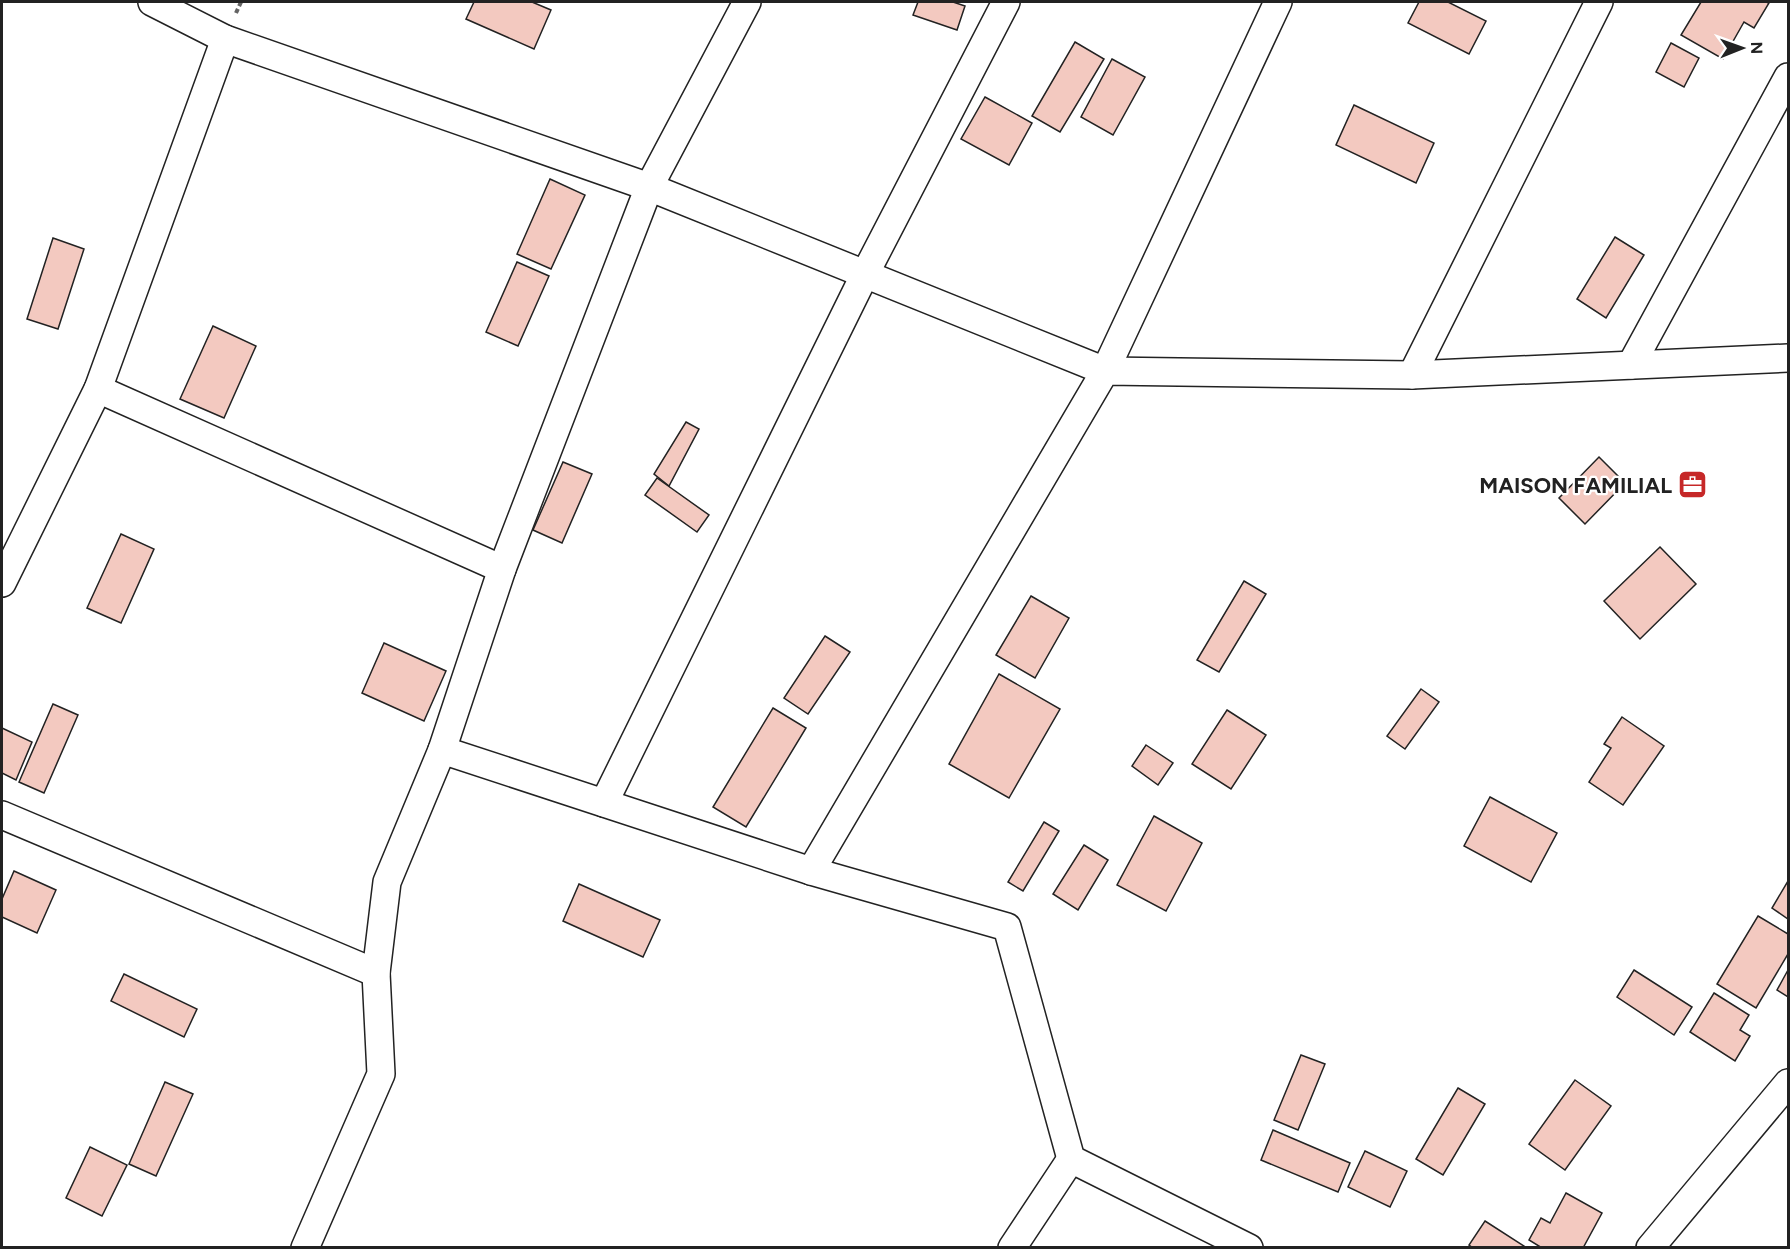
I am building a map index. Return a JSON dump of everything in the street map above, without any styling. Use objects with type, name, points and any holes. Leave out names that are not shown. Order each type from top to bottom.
[{"type":"street","points":[[152,2],[225,39],[649,187],[1105,371],[1412,375],[1788,358]]},
{"type":"street","points":[[305,1248],[381,1074],[376,973],[387,882],[442,750],[502,569],[649,187],[747,2]]},
{"type":"street","points":[[604,803],[865,274],[1006,2]]},
{"type":"street","points":[[811,871],[1105,371],[1278,2]]},
{"type":"street","points":[[1412,375],[1599,2]]},
{"type":"street","points":[[2,583],[98,388],[225,39]]},
{"type":"street","points":[[1631,365],[1788,77]]},
{"type":"street","points":[[98,388],[502,569]]},
{"type":"street","points":[[442,750],[811,871],[1007,927],[1071,1159],[1249,1248]]},
{"type":"street","points":[[2,815],[376,973]]},
{"type":"street","points":[[1650,1248],[1777,1116],[1788,1083]]},
{"type":"street","points":[[1012,1248],[1071,1159]]},
{"type":"building","points":[[474,2],[532,2],[551,10],[534,49],[466,19]]},
{"type":"building","points":[[918,2],[953,2],[965,6],[957,30],[913,15]]},
{"type":"building","points":[[1419,2],[1448,2],[1486,21],[1469,54],[1408,23]]},
{"type":"building","points":[[1701,2],[1769,3],[1754,28],[1744,22],[1723,59],[1681,35]]},
{"type":"building","points":[[1075,42],[1104,59],[1060,132],[1032,116]]},
{"type":"building","points":[[1671,43],[1699,58],[1684,87],[1656,72]]},
{"type":"building","points":[[1112,59],[1145,77],[1113,135],[1081,117]]},
{"type":"building","points":[[985,97],[1032,123],[1009,165],[961,139]]},
{"type":"building","points":[[1354,105],[1434,143],[1416,183],[1336,145]]},
{"type":"building","points":[[550,179],[585,195],[551,269],[517,254]]},
{"type":"building","points":[[1615,237],[1644,255],[1606,318],[1577,299]]},
{"type":"building","points":[[53,238],[84,249],[58,329],[27,319]]},
{"type":"building","points":[[517,262],[549,276],[518,346],[486,332]]},
{"type":"building","points":[[213,326],[256,346],[224,418],[180,399]]},
{"type":"building","points":[[686,422],[699,429],[669,486],[654,474]]},
{"type":"building","points":[[1599,457],[1625,483],[1585,524],[1559,498]]},
{"type":"building","points":[[563,462],[592,474],[562,543],[533,530]]},
{"type":"building","points":[[657,478],[709,515],[697,532],[645,495]]},
{"type":"building","points":[[121,534],[154,549],[121,623],[87,608]]},
{"type":"building","points":[[1660,547],[1696,584],[1640,639],[1604,601]]},
{"type":"building","points":[[1244,581],[1266,594],[1219,672],[1197,660]]},
{"type":"building","points":[[1031,596],[1069,618],[1035,678],[996,655]]},
{"type":"building","points":[[825,636],[850,652],[808,714],[784,698]]},
{"type":"building","points":[[384,643],[446,671],[424,721],[362,693]]},
{"type":"building","points":[[999,674],[1060,709],[1009,798],[949,764]]},
{"type":"building","points":[[1421,689],[1439,702],[1405,749],[1387,736]]},
{"type":"building","points":[[53,704],[78,715],[44,793],[19,782]]},
{"type":"building","points":[[773,708],[806,728],[746,827],[713,807]]},
{"type":"building","points":[[1227,710],[1266,735],[1231,789],[1192,764]]},
{"type":"building","points":[[1622,717],[1664,746],[1623,805],[1589,782],[1611,748],[1604,744]]},
{"type":"building","points":[[2,728],[32,742],[16,780],[2,773]]},
{"type":"building","points":[[1146,745],[1173,763],[1158,785],[1132,766]]},
{"type":"building","points":[[1490,797],[1557,833],[1531,882],[1464,846]]},
{"type":"building","points":[[1154,816],[1202,843],[1166,911],[1117,885]]},
{"type":"building","points":[[1044,822],[1059,831],[1023,891],[1008,882]]},
{"type":"building","points":[[1084,845],[1108,860],[1078,910],[1053,894]]},
{"type":"building","points":[[14,871],[56,890],[37,933],[2,917],[2,899]]},
{"type":"building","points":[[1788,881],[1788,919],[1772,908]]},
{"type":"building","points":[[579,884],[660,920],[643,957],[563,921]]},
{"type":"building","points":[[1758,916],[1788,934],[1788,954],[1756,1008],[1717,984]]},
{"type":"building","points":[[1634,970],[1692,1007],[1674,1035],[1617,997]]},
{"type":"building","points":[[1788,970],[1788,997],[1777,990]]},
{"type":"building","points":[[124,974],[197,1009],[184,1037],[111,1001]]},
{"type":"building","points":[[1714,993],[1749,1015],[1740,1030],[1750,1036],[1735,1061],[1690,1032]]},
{"type":"building","points":[[1301,1055],[1325,1064],[1298,1130],[1274,1120]]},
{"type":"building","points":[[1575,1080],[1611,1106],[1565,1170],[1529,1144]]},
{"type":"building","points":[[165,1082],[193,1094],[156,1176],[129,1164]]},
{"type":"building","points":[[1458,1088],[1485,1104],[1443,1175],[1416,1159]]},
{"type":"building","points":[[1273,1130],[1350,1163],[1338,1192],[1261,1160]]},
{"type":"building","points":[[90,1147],[127,1165],[102,1216],[66,1198]]},
{"type":"building","points":[[1365,1151],[1407,1171],[1390,1207],[1348,1187]]},
{"type":"building","points":[[1566,1193],[1602,1213],[1583,1248],[1542,1248],[1529,1240],[1541,1218],[1550,1223]]},
{"type":"building","points":[[1485,1221],[1527,1248],[1473,1248],[1469,1245]]},
{"type":"place","name":"MAISON FAMILIAL","points":[[1693,485]]}]
